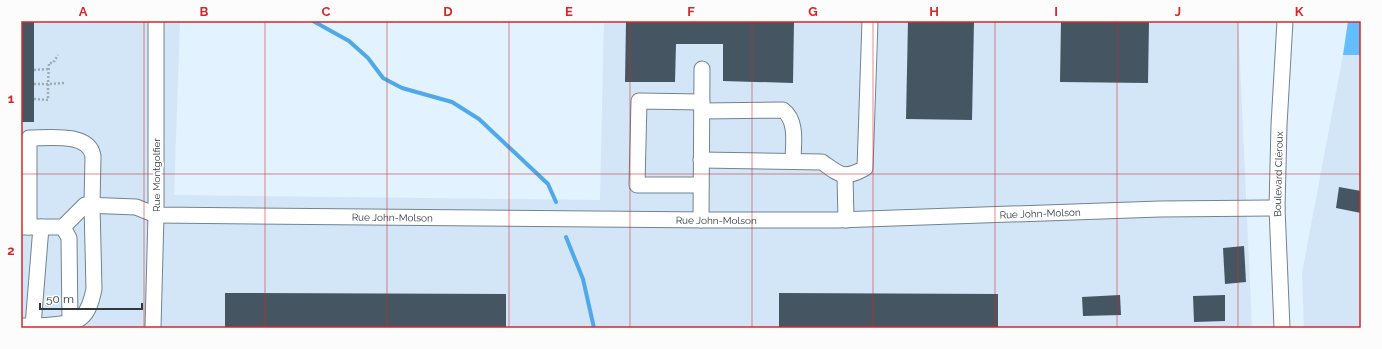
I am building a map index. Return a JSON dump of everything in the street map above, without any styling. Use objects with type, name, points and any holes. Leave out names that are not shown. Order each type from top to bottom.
[{"type":"street","name":"Rue Montgolfier","points":[[153,328],[156,215],[156,21]]},
{"type":"street","points":[[701,160],[822,162],[835,171],[845,175],[854,174],[865,168],[870,21]]},
{"type":"street","name":"Boulevard Cléroux","points":[[1282,328],[1277,208],[1279,125],[1285,21]]},
{"type":"street","points":[[701,220],[702,69]]},
{"type":"street","points":[[701,185],[637,185],[639,101],[783,110],[790,115],[793,124],[793,161]]},
{"type":"street","points":[[29,138],[72,139],[79,140],[89,146],[93,156],[92,205],[94,289],[91,302],[82,317],[70,324],[27,326],[30,227],[29,138]]},
{"type":"street","points":[[845,175],[846,220]]},
{"type":"street","points":[[30,227],[63,226],[85,205],[136,207],[156,215]]},
{"type":"street","name":"Rue John-Molson","points":[[156,215],[846,220],[1160,208],[1277,208]]},
{"type":"street","points":[[63,226],[69,238],[70,324]]},
{"type":"path","points":[[34,99],[48,100],[48,63],[53,63],[58,55]]},
{"type":"path","points":[[34,70],[48,69]]},
{"type":"path","points":[[34,84],[64,83]]},
{"type":"shaded area","points":[[21,21],[180,21],[174,195],[600,200],[604,21],[1238,21],[1252,328],[21,328]]},
{"type":"shaded area","points":[[1348,21],[1361,21],[1361,55],[1343,55]]},
{"type":"shaded area","points":[[1343,55],[1361,55],[1361,328],[1304,328],[1302,273]]},
{"type":"building","points":[[21,21],[34,21],[34,122],[21,122]]},
{"type":"building","points":[[626,21],[794,21],[793,83],[723,81],[723,44],[676,44],[675,82],[625,82]]},
{"type":"building","points":[[908,21],[974,21],[972,120],[906,119]]},
{"type":"building","points":[[1061,21],[1149,21],[1148,83],[1060,82]]},
{"type":"building","points":[[1339,187],[1361,191],[1361,213],[1336,208]]},
{"type":"building","points":[[1244,246],[1246,282],[1225,284],[1223,248]]},
{"type":"building","points":[[225,293],[506,294],[506,328],[225,328]]},
{"type":"building","points":[[779,293],[998,294],[998,328],[779,328]]},
{"type":"building","points":[[1120,295],[1121,315],[1083,316],[1082,297]]},
{"type":"building","points":[[1225,295],[1225,321],[1194,322],[1193,296]]},
{"type":"waterway","points":[[313,21],[349,41],[368,58],[383,78],[402,88],[452,102],[479,119],[548,184],[556,202]]},
{"type":"waterway","points":[[566,237],[583,279],[594,328]]}]
